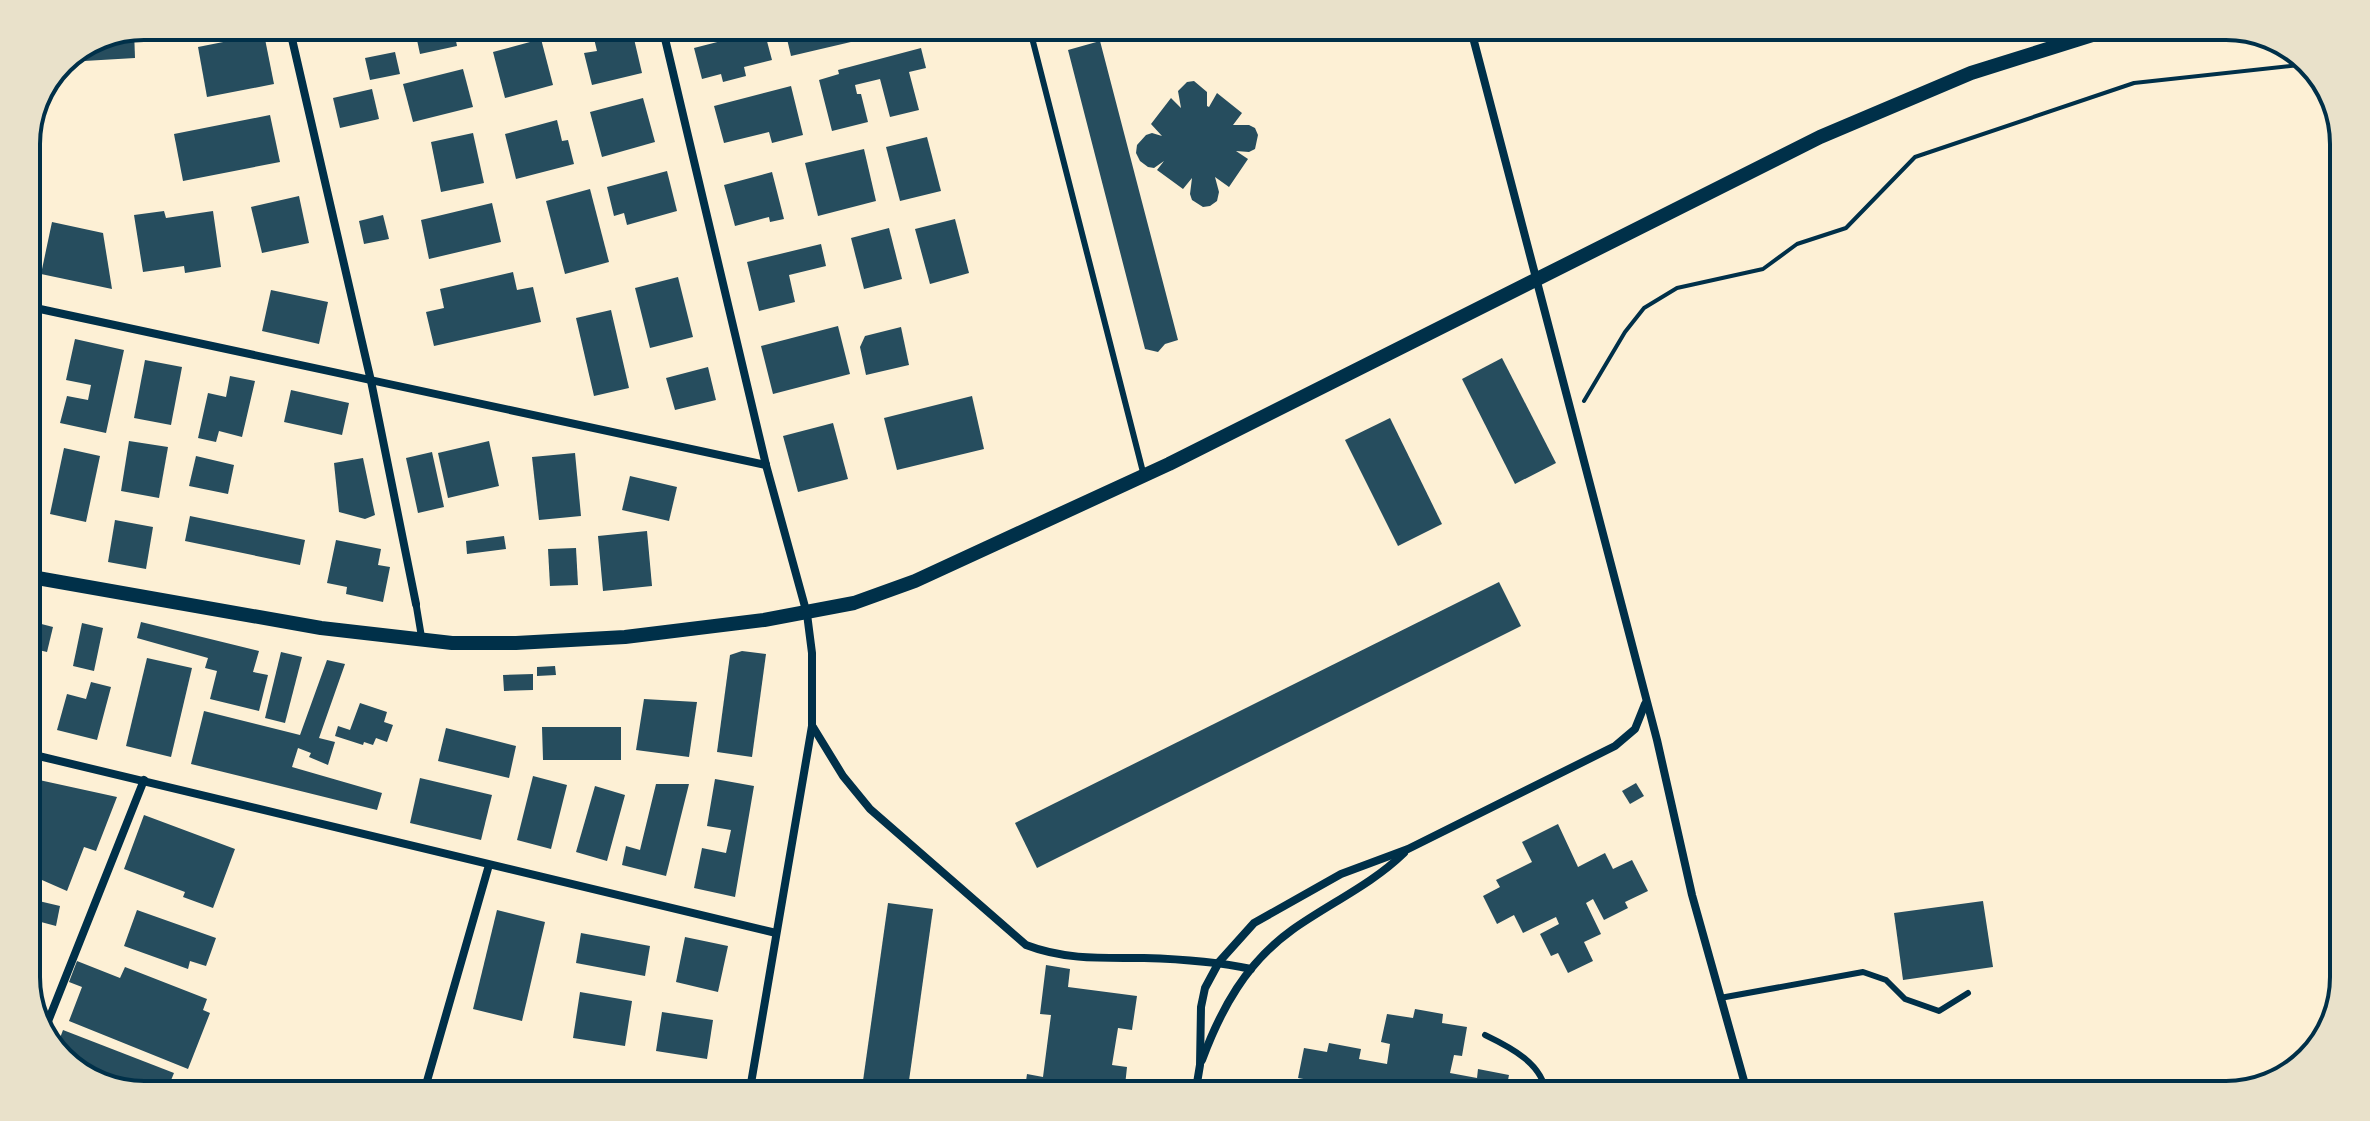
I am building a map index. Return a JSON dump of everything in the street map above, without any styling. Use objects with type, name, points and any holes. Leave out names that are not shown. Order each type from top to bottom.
[{"type":"street","points":[[292,40],[371,381],[422,640]]},
{"type":"street","points":[[665,40],[766,465],[807,614],[813,667],[812,726],[751,1081]]},
{"type":"street","points":[[1474,40],[1646,700],[1692,895],[1744,1081]]},
{"type":"street","points":[[40,578],[321,628],[485,644],[625,637],[807,614],[868,599],[915,581],[1144,476],[1754,168],[1878,110],[2002,63],[2076,40]]},
{"type":"street","points":[[40,309],[766,465]]},
{"type":"street","points":[[1197,1081],[1203,996],[1219,962],[1241,934],[1259,920],[1341,874],[1408,849],[1615,746],[1631,735],[1640,723],[1646,700]]},
{"type":"street","points":[[812,726],[843,776],[870,809],[1026,945],[1083,958],[1219,962],[1251,969]]},
{"type":"street","points":[[40,756],[776,933]]},
{"type":"street","points":[[49,1018],[144,780]]},
{"type":"street","points":[[1200,1065],[1221,1012],[1251,969],[1281,939],[1368,884],[1408,849]]},
{"type":"street","points":[[427,1081],[489,865]]},
{"type":"lane","points":[[1033,40],[1144,476]]},
{"type":"lane","points":[[1720,998],[1863,972],[1886,980],[1905,999],[1939,1011],[1968,993]]},
{"type":"lane","points":[[1485,1035],[1518,1051],[1542,1081]]},
{"type":"path","points":[[1583,403],[1625,332],[1644,308],[1677,288],[1763,269],[1797,244],[1846,228],[1915,157],[2134,83],[2294,66]]},
{"type":"building","points":[[234,40],[265,40],[274,84],[207,97],[198,47]]},
{"type":"building","points":[[417,40],[456,40],[457,46],[420,54]]},
{"type":"building","points":[[541,40],[553,85],[505,98],[493,52]]},
{"type":"building","points":[[594,40],[634,40],[642,73],[592,85],[584,53],[597,51]]},
{"type":"building","points":[[725,40],[767,40],[772,60],[744,67],[746,76],[723,82],[721,74],[702,79],[694,48]]},
{"type":"building","points":[[787,40],[859,40],[791,56]]},
{"type":"building","points":[[134,41],[135,58],[84,61],[104,48]]},
{"type":"building","points":[[1100,41],[1178,340],[1165,344],[1158,352],[1145,349],[1068,50]]},
{"type":"building","points":[[921,48],[926,68],[909,72],[919,110],[890,117],[880,79],[855,85],[857,94],[861,94],[868,122],[832,131],[819,80],[839,74],[838,70]]},
{"type":"building","points":[[395,52],[400,74],[370,80],[365,58]]},
{"type":"building","points":[[463,69],[473,107],[413,122],[403,84]]},
{"type":"building","points":[[1194,81],[1207,92],[1207,106],[1217,93],[1242,113],[1233,125],[1249,125],[1255,128],[1258,135],[1255,149],[1236,151],[1248,159],[1229,187],[1215,177],[1219,192],[1217,201],[1203,207],[1192,200],[1192,178],[1183,189],[1157,170],[1164,161],[1154,168],[1148,167],[1136,153],[1137,145],[1146,135],[1162,136],[1151,124],[1171,98],[1181,108],[1178,91],[1187,82]]},
{"type":"building","points":[[791,86],[803,135],[772,143],[769,132],[724,143],[714,106]]},
{"type":"building","points":[[372,89],[379,119],[340,128],[333,98]]},
{"type":"building","points":[[643,98],[655,142],[602,157],[590,112]]},
{"type":"building","points":[[270,115],[280,162],[183,181],[174,134]]},
{"type":"building","points":[[557,120],[562,141],[568,140],[574,164],[516,179],[505,134]]},
{"type":"building","points":[[473,133],[484,183],[441,192],[431,142]]},
{"type":"building","points":[[927,137],[941,191],[900,201],[886,147]]},
{"type":"building","points":[[864,149],[876,201],[818,216],[805,163]]},
{"type":"building","points":[[667,171],[677,211],[627,225],[624,213],[614,216],[607,187]]},
{"type":"building","points":[[772,172],[784,219],[770,222],[769,217],[735,226],[724,185]]},
{"type":"building","points":[[590,189],[609,262],[565,274],[546,201]]},
{"type":"building","points":[[299,196],[309,243],[262,253],[251,207]]},
{"type":"building","points":[[492,203],[501,242],[429,259],[421,220]]},
{"type":"building","points":[[164,211],[166,218],[213,211],[221,267],[185,273],[184,266],[143,272],[134,215]]},
{"type":"building","points":[[383,215],[389,239],[364,244],[359,221]]},
{"type":"building","points":[[955,219],[969,273],[930,284],[915,229]]},
{"type":"building","points":[[52,222],[103,233],[112,289],[41,274]]},
{"type":"building","points":[[889,228],[902,279],[864,289],[851,238]]},
{"type":"building","points":[[821,244],[826,266],[789,275],[795,302],[759,311],[747,262]]},
{"type":"building","points":[[513,272],[517,290],[533,287],[541,322],[434,346],[426,312],[444,308],[440,289]]},
{"type":"building","points":[[678,277],[693,337],[650,348],[635,288]]},
{"type":"building","points":[[271,290],[328,302],[319,344],[262,331]]},
{"type":"building","points":[[611,310],[629,388],[594,396],[576,318]]},
{"type":"building","points":[[838,326],[850,374],[773,394],[761,346]]},
{"type":"building","points":[[901,327],[909,365],[866,375],[860,347],[865,336]]},
{"type":"building","points":[[75,339],[124,350],[106,433],[60,423],[67,396],[88,400],[91,385],[66,380]]},
{"type":"building","points":[[1502,358],[1556,463],[1515,484],[1462,379]]},
{"type":"building","points":[[145,360],[182,367],[171,425],[134,418]]},
{"type":"building","points":[[708,367],[716,400],[675,410],[666,378]]},
{"type":"building","points":[[230,376],[255,381],[242,437],[219,431],[216,442],[198,438],[208,393],[226,397]]},
{"type":"building","points":[[291,390],[349,403],[342,435],[284,422]]},
{"type":"building","points":[[972,396],[984,449],[897,470],[884,418]]},
{"type":"building","points":[[1390,418],[1442,524],[1398,546],[1345,440]]},
{"type":"building","points":[[833,423],[848,479],[798,492],[783,436]]},
{"type":"building","points":[[129,441],[168,447],[159,498],[121,491]]},
{"type":"building","points":[[489,441],[499,486],[448,498],[438,453]]},
{"type":"building","points":[[64,448],[100,456],[86,522],[50,514]]},
{"type":"building","points":[[432,452],[444,507],[418,513],[406,458]]},
{"type":"building","points":[[575,453],[581,516],[539,520],[532,457]]},
{"type":"building","points":[[196,456],[234,465],[228,494],[189,486]]},
{"type":"building","points":[[363,458],[375,515],[365,519],[339,512],[334,463]]},
{"type":"building","points":[[630,476],[677,487],[669,521],[622,510]]},
{"type":"building","points":[[190,516],[305,540],[300,565],[185,541]]},
{"type":"building","points":[[115,520],[153,527],[146,569],[108,562]]},
{"type":"building","points":[[647,531],[652,586],[603,591],[598,536]]},
{"type":"building","points":[[504,536],[506,549],[467,554],[466,541]]},
{"type":"building","points":[[336,540],[381,549],[378,565],[390,567],[383,602],[346,594],[347,587],[327,583]]},
{"type":"building","points":[[576,548],[578,585],[550,586],[548,549]]},
{"type":"building","points":[[1499,582],[1521,626],[1037,868],[1015,823]]},
{"type":"building","points":[[141,622],[259,651],[253,672],[268,675],[259,711],[210,699],[217,671],[205,668],[208,658],[137,638]]},
{"type":"building","points":[[82,623],[103,628],[94,671],[73,666]]},
{"type":"building","points":[[40,624],[53,627],[47,652],[40,650]]},
{"type":"building","points":[[742,651],[766,654],[752,757],[717,752],[730,655]]},
{"type":"building","points":[[281,652],[302,657],[285,723],[265,718]]},
{"type":"building","points":[[147,658],[192,668],[171,757],[126,746]]},
{"type":"building","points":[[327,660],[345,664],[319,738],[335,742],[328,765],[309,757],[311,753],[298,748],[292,767],[382,793],[377,810],[191,764],[204,711],[300,735]]},
{"type":"building","points":[[555,666],[556,675],[537,676],[537,667]]},
{"type":"building","points":[[533,674],[533,690],[504,691],[503,675]]},
{"type":"building","points":[[91,682],[111,687],[97,740],[57,730],[67,694],[86,699]]},
{"type":"building","points":[[644,699],[697,702],[689,757],[636,750]]},
{"type":"building","points":[[360,703],[387,712],[384,722],[393,725],[387,742],[376,738],[373,745],[364,742],[363,745],[335,736],[338,726],[350,730]]},
{"type":"building","points":[[542,727],[621,727],[621,760],[543,760]]},
{"type":"building","points":[[446,728],[516,746],[509,778],[438,761]]},
{"type":"building","points":[[533,776],[567,785],[551,849],[517,840]]},
{"type":"building","points":[[420,778],[492,795],[481,840],[410,823]]},
{"type":"building","points":[[715,779],[754,786],[735,897],[694,888],[702,848],[726,853],[731,830],[707,826]]},
{"type":"building","points":[[40,780],[117,797],[96,851],[84,847],[67,891],[40,879]]},
{"type":"building","points":[[1636,783],[1644,796],[1630,804],[1622,791]]},
{"type":"building","points":[[656,784],[689,784],[666,876],[622,865],[626,846],[640,850]]},
{"type":"building","points":[[595,786],[625,795],[607,861],[576,852]]},
{"type":"building","points":[[144,815],[235,849],[213,908],[183,897],[185,892],[124,869]]},
{"type":"building","points":[[1558,824],[1578,867],[1605,853],[1613,869],[1632,860],[1648,891],[1625,902],[1628,908],[1604,920],[1593,899],[1586,903],[1601,934],[1584,942],[1593,961],[1568,973],[1558,953],[1551,956],[1540,934],[1559,924],[1556,917],[1523,933],[1514,915],[1497,924],[1483,896],[1500,887],[1496,880],[1532,862],[1522,842]]},
{"type":"building","points":[[40,901],[60,906],[56,926],[40,922]]},
{"type":"building","points":[[1983,901],[1993,967],[1903,980],[1894,913]]},
{"type":"building","points":[[888,903],[933,909],[909,1081],[863,1081]]},
{"type":"building","points":[[137,910],[216,938],[206,966],[190,961],[188,969],[124,946]]},
{"type":"building","points":[[497,910],[545,922],[522,1021],[473,1009]]},
{"type":"building","points":[[581,933],[650,946],[645,976],[576,963]]},
{"type":"building","points":[[685,937],[728,946],[718,992],[676,982]]},
{"type":"building","points":[[77,961],[120,978],[125,967],[207,999],[203,1010],[210,1013],[188,1069],[69,1021],[82,987],[69,982]]},
{"type":"building","points":[[1046,965],[1070,969],[1068,987],[1137,996],[1132,1030],[1118,1028],[1112,1065],[1127,1067],[1126,1081],[1026,1081],[1027,1074],[1043,1077],[1051,1015],[1040,1014]]},
{"type":"building","points":[[580,992],[632,1001],[625,1046],[573,1038]]},
{"type":"building","points":[[1415,1009],[1443,1014],[1442,1023],[1467,1027],[1462,1056],[1454,1055],[1450,1073],[1477,1078],[1478,1069],[1509,1075],[1508,1081],[1314,1081],[1298,1078],[1304,1048],[1327,1052],[1329,1043],[1361,1049],[1359,1059],[1387,1064],[1390,1044],[1381,1042],[1387,1014],[1413,1018]]},
{"type":"building","points":[[662,1012],[713,1020],[707,1059],[656,1051]]},
{"type":"building","points":[[63,1030],[174,1073],[171,1081],[144,1081],[104,1073],[75,1055],[60,1038]]}]
